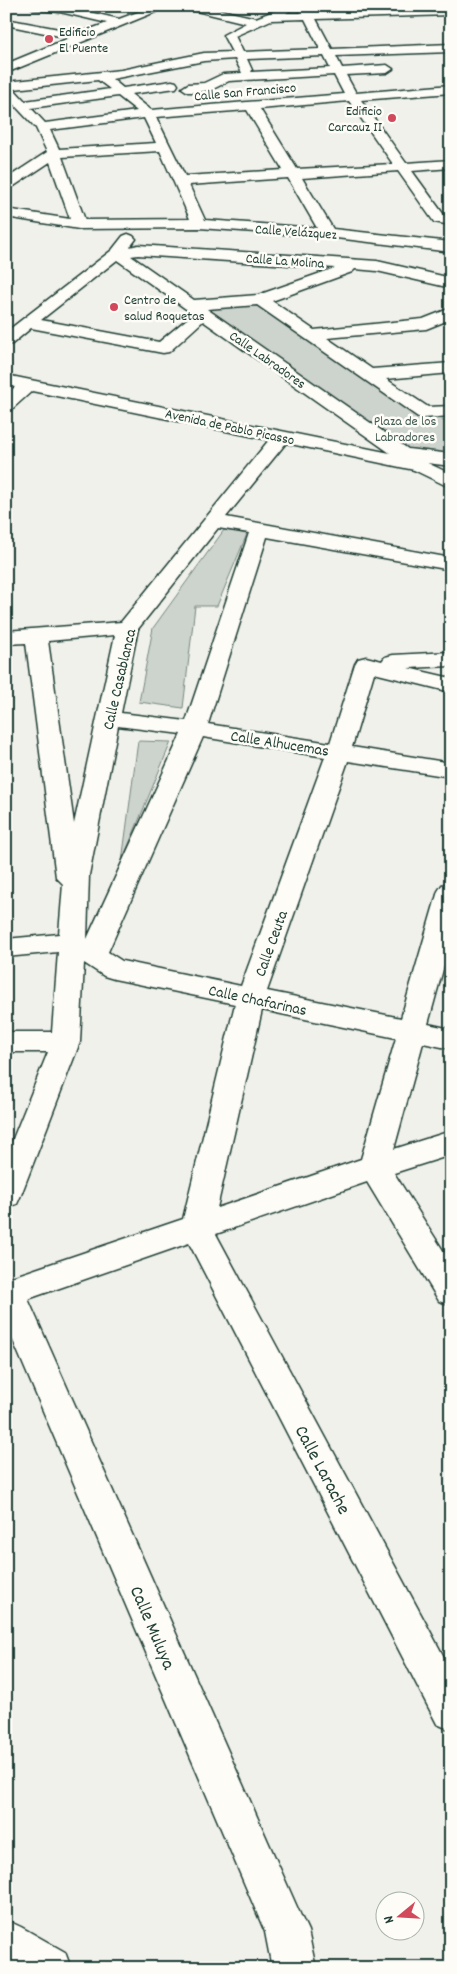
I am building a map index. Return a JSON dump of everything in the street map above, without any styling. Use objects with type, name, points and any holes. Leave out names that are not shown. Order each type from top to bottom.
[{"type":"street","points":[[34,6],[60,9],[120,23]]},
{"type":"street","points":[[8,66],[165,6]]},
{"type":"street","points":[[188,6],[262,20],[305,11],[398,10],[451,12]]},
{"type":"street","points":[[229,36],[292,6]]},
{"type":"street","points":[[398,10],[408,25]]},
{"type":"street","points":[[305,11],[352,97],[439,219],[451,221]]},
{"type":"street","points":[[6,22],[81,37]]},
{"type":"street","points":[[229,36],[259,36]]},
{"type":"street","points":[[229,36],[260,98],[255,105],[292,174],[328,233]]},
{"type":"street","points":[[416,37],[433,61]]},
{"type":"street","points":[[121,74],[204,57],[451,48]]},
{"type":"street","points":[[23,51],[65,55]]},
{"type":"street","points":[[101,70],[200,90],[227,77],[397,69]]},
{"type":"street","points":[[79,225],[54,152],[42,127],[6,87],[101,70],[136,70]]},
{"type":"street","points":[[101,70],[122,94],[148,114],[165,147],[199,224]]},
{"type":"street","points":[[22,106],[122,94],[172,85]]},
{"type":"street","name":"Calle San Francisco","points":[[42,127],[148,114],[352,97],[449,85]]},
{"type":"street","points":[[188,88],[195,110]]},
{"type":"street","points":[[6,185],[54,152],[165,147]]},
{"type":"street","points":[[180,181],[451,164]]},
{"type":"street","name":"Calle Velázquez","points":[[6,213],[79,225],[141,222],[199,224],[328,233],[451,247]]},
{"type":"street","points":[[6,340],[117,253],[141,222]]},
{"type":"street","name":"Calle La Molina","points":[[117,253],[138,250],[377,266],[451,283]]},
{"type":"street","name":"Calle Labradores","points":[[117,253],[419,465]]},
{"type":"street","points":[[28,323],[163,348],[197,309],[260,300],[358,265]]},
{"type":"street","points":[[260,300],[424,413],[451,411]]},
{"type":"street","points":[[311,335],[426,324],[451,313]]},
{"type":"street","points":[[367,375],[451,368]]},
{"type":"street","name":"Avenida de Pablo Picasso","points":[[6,380],[419,465],[451,482]]},
{"type":"street","points":[[6,405],[30,384]]},
{"type":"street","name":"Calle Casablanca","points":[[74,911],[76,875],[127,628],[281,436]]},
{"type":"street","points":[[403,454],[451,460]]},
{"type":"street","points":[[213,521],[451,564]]},
{"type":"street","points":[[6,948],[82,949],[196,729],[260,529]]},
{"type":"street","points":[[6,638],[127,628]]},
{"type":"street","name":"Calle Casablanca","points":[[6,1195],[66,1042],[82,949],[74,911],[36,635]]},
{"type":"street","points":[[366,664],[451,659]]},
{"type":"street","points":[[366,664],[451,685]]},
{"type":"street","name":"Calle Ceuta","points":[[196,1228],[250,997],[338,752],[366,664]]},
{"type":"street","name":"Calle Alhucemas","points":[[108,718],[196,729],[451,770]]},
{"type":"street","points":[[451,892],[374,1167],[451,1291]]},
{"type":"street","name":"Calle Chafarinas","points":[[82,949],[114,969],[451,1039]]},
{"type":"street","points":[[6,1042],[66,1042]]},
{"type":"street","points":[[8,1291],[374,1167],[451,1143]]},
{"type":"street","name":"Calle Larache","points":[[196,1228],[451,1710]]},
{"type":"street","name":"Calle Muluya","points":[[8,1291],[286,1932],[294,1968]]},
{"type":"street","points":[[6,1942],[49,1968]]},
{"type":"green space","name":"Plaza de los Labradores","points":[[260,300],[451,426],[451,460],[403,454],[190,305]]},
{"type":"green space","points":[[224,530],[247,534],[217,606],[195,606],[183,708],[139,702],[153,628]]},
{"type":"green space","points":[[138,741],[171,742],[122,861]]},
{"type":"place","name":"Edificio El Puente","points":[[49,39]]},
{"type":"place","name":"Edificio Carcauz II","points":[[392,118]]},
{"type":"place","name":"Centro de salud Roquetas","points":[[114,307]]}]
